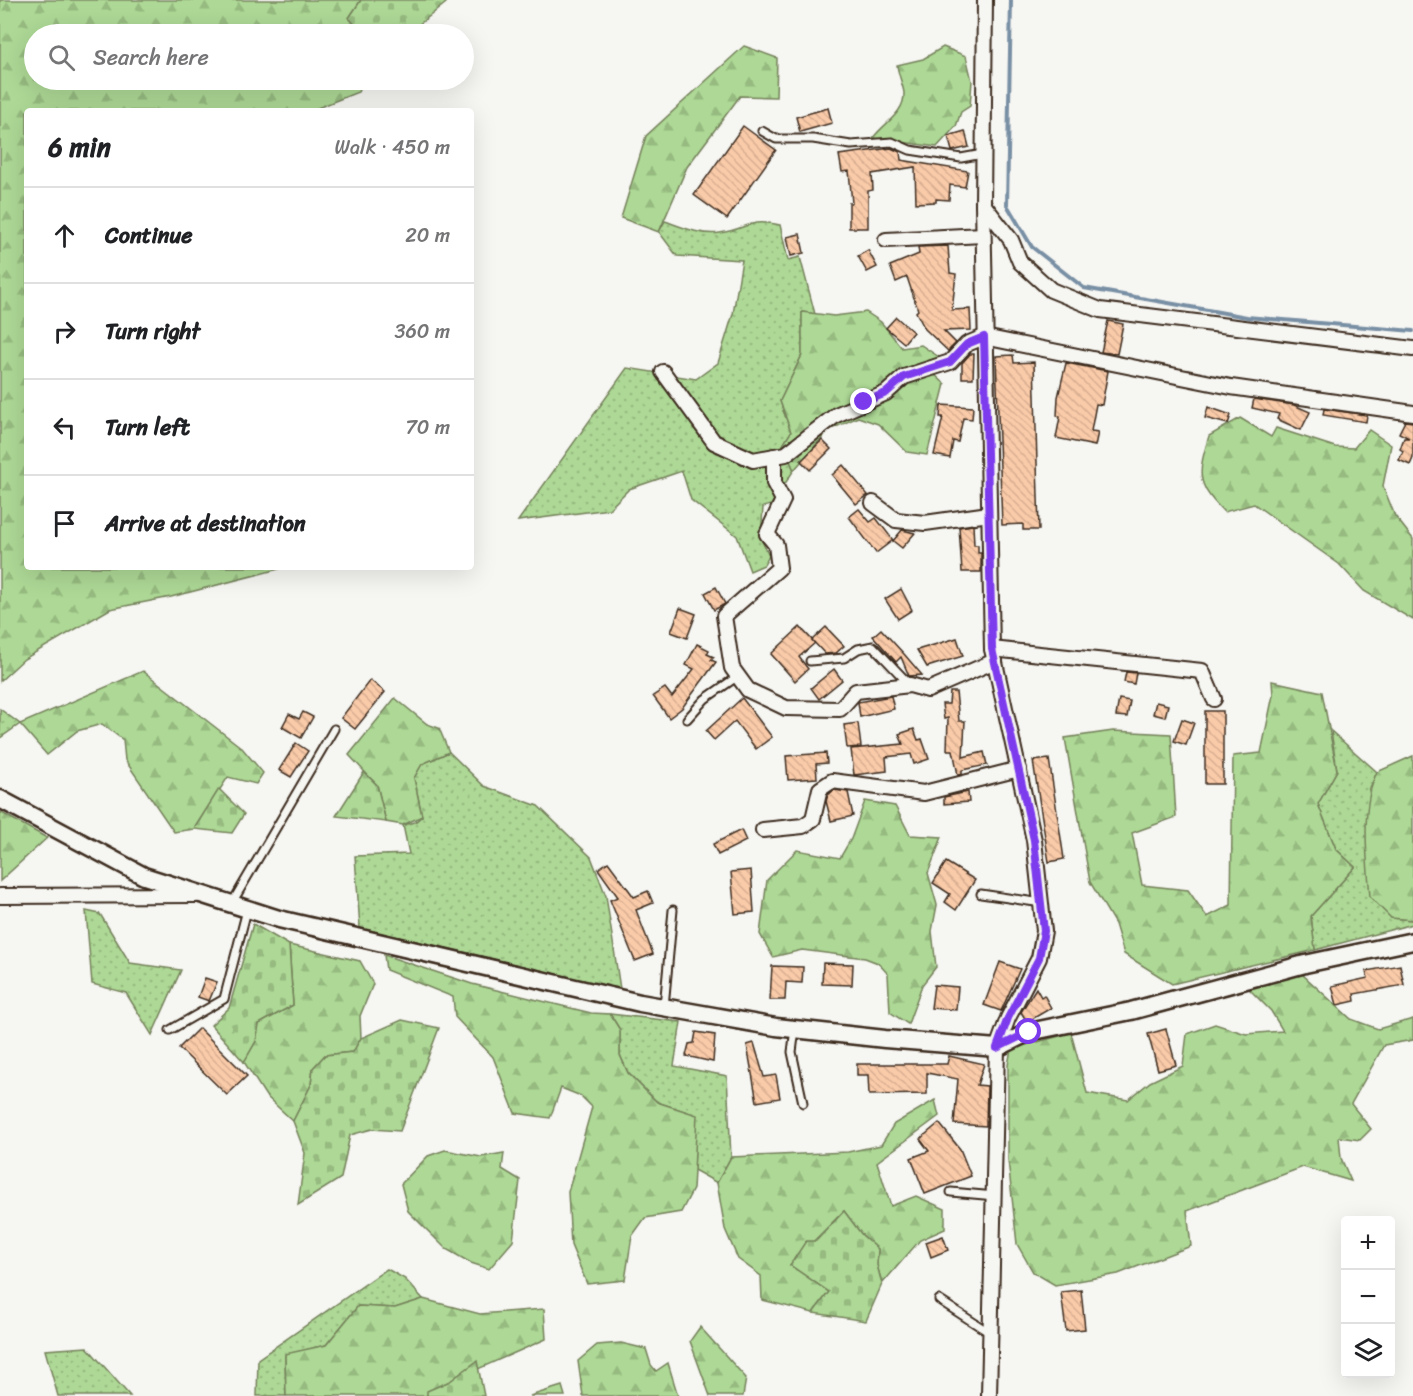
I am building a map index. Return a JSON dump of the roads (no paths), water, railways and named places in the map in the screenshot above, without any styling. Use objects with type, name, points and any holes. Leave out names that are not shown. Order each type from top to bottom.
[{"type":"street","points":[[985,0],[984,337],[994,655],[1034,840],[1044,931],[1039,958],[1008,1018],[997,1048],[989,1396]]},
{"type":"street","points":[[983,204],[1011,240],[1020,262],[1051,290],[1100,310],[1413,349]]},
{"type":"street","points":[[886,240],[983,235]]},
{"type":"street","points":[[663,372],[714,442],[753,460],[786,454],[836,415],[886,393],[904,377],[950,362],[967,344],[984,337],[1231,387],[1413,413]]},
{"type":"street","points":[[774,456],[774,483],[783,500],[767,534],[776,545],[779,568],[724,616],[726,642],[732,668],[748,690],[786,708],[840,709],[856,691],[910,685],[928,690],[994,655],[1202,672],[1214,699]]},
{"type":"street","points":[[873,502],[896,520],[925,522],[989,514]]},
{"type":"street","points":[[763,830],[803,826],[813,819],[820,789],[832,781],[924,793],[1019,769]]},
{"type":"street","points":[[0,799],[144,876],[239,908],[357,939],[664,1007],[795,1029],[997,1048],[1029,1032],[1131,1011],[1305,964],[1413,941]]},
{"type":"street","points":[[0,896],[198,895]]},
{"type":"lane","points":[[762,131],[776,139],[813,139],[851,145],[892,142],[910,150],[961,158],[983,154]]},
{"type":"lane","points":[[810,661],[844,658],[858,649],[873,646],[910,685]]},
{"type":"lane","points":[[687,719],[705,699],[738,676]]},
{"type":"lane","points":[[170,1030],[224,999],[239,908],[334,729]]},
{"type":"lane","points":[[981,894],[1042,903]]},
{"type":"lane","points":[[664,1007],[673,910]]},
{"type":"lane","points":[[795,1029],[792,1052],[803,1103]]},
{"type":"lane","points":[[951,1192],[995,1196]]},
{"type":"lane","points":[[939,1300],[990,1333]]},
{"type":"waterway","points":[[1011,0],[1007,205],[1032,247],[1084,288],[1247,317],[1413,331]]}]
